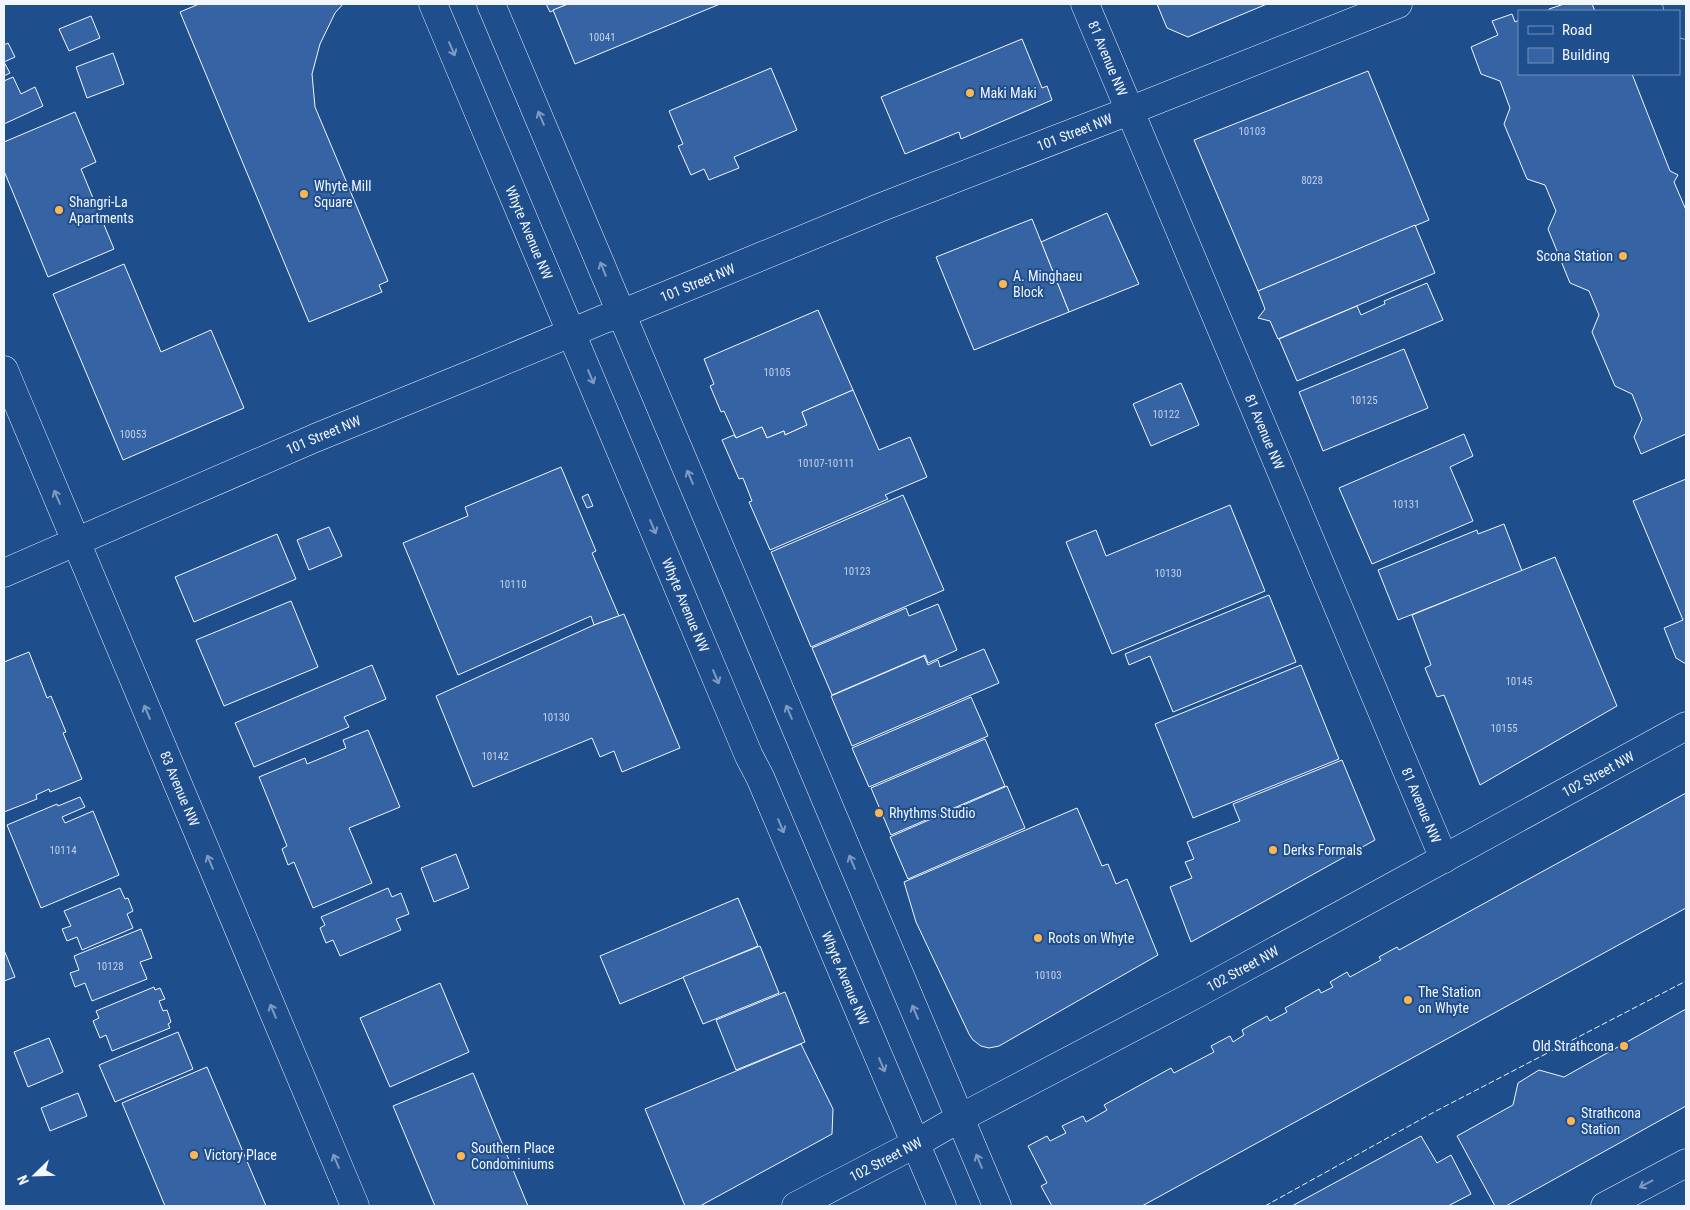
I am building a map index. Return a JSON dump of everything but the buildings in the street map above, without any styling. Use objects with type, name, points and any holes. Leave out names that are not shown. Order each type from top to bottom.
[{"type":"street","name":"Whyte Avenue NW","points":[[433,4],[749,756],[760,777],[942,1206]]},
{"type":"street","points":[[491,4],[542,121],[621,314],[997,1206]]},
{"type":"street","name":"81 Avenue NW","points":[[1085,4],[1444,859]]},
{"type":"street","name":"101 Street NW","points":[[4,573],[315,438],[572,332],[621,314],[879,208],[1398,4]]},
{"type":"street","points":[[1680,11],[1686,25]]},
{"type":"street","name":"83 Avenue NW","points":[[4,370],[355,1206]]},
{"type":"street","name":"102 Street NW","points":[[796,1206],[1198,993],[1686,726]]},
{"type":"street","points":[[1605,1206],[1686,1163]]},
{"type":"fence","points":[[1265,1206],[1436,1111],[1686,981]]},
{"type":"place","name":"Maki Maki","points":[[970,93]]},
{"type":"place","name":"Whyte Mill Square","points":[[304,194]]},
{"type":"place","name":"Shangri-La Apartments","points":[[59,210]]},
{"type":"place","name":"Scona Station","points":[[1623,256]]},
{"type":"place","name":"A. Minghaeu Block","points":[[1003,284]]},
{"type":"place","name":"Rhythms Studio","points":[[879,813]]},
{"type":"place","name":"Derks Formals","points":[[1273,850]]},
{"type":"place","name":"Roots on Whyte","points":[[1038,938]]},
{"type":"place","name":"The Station on Whyte","points":[[1408,1000]]},
{"type":"place","name":"Old Strathcona","points":[[1624,1046]]},
{"type":"place","name":"Strathcona Station","points":[[1571,1121]]},
{"type":"place","name":"Victory Place","points":[[194,1155]]},
{"type":"place","name":"Southern Place Condominiums","points":[[461,1156]]}]
